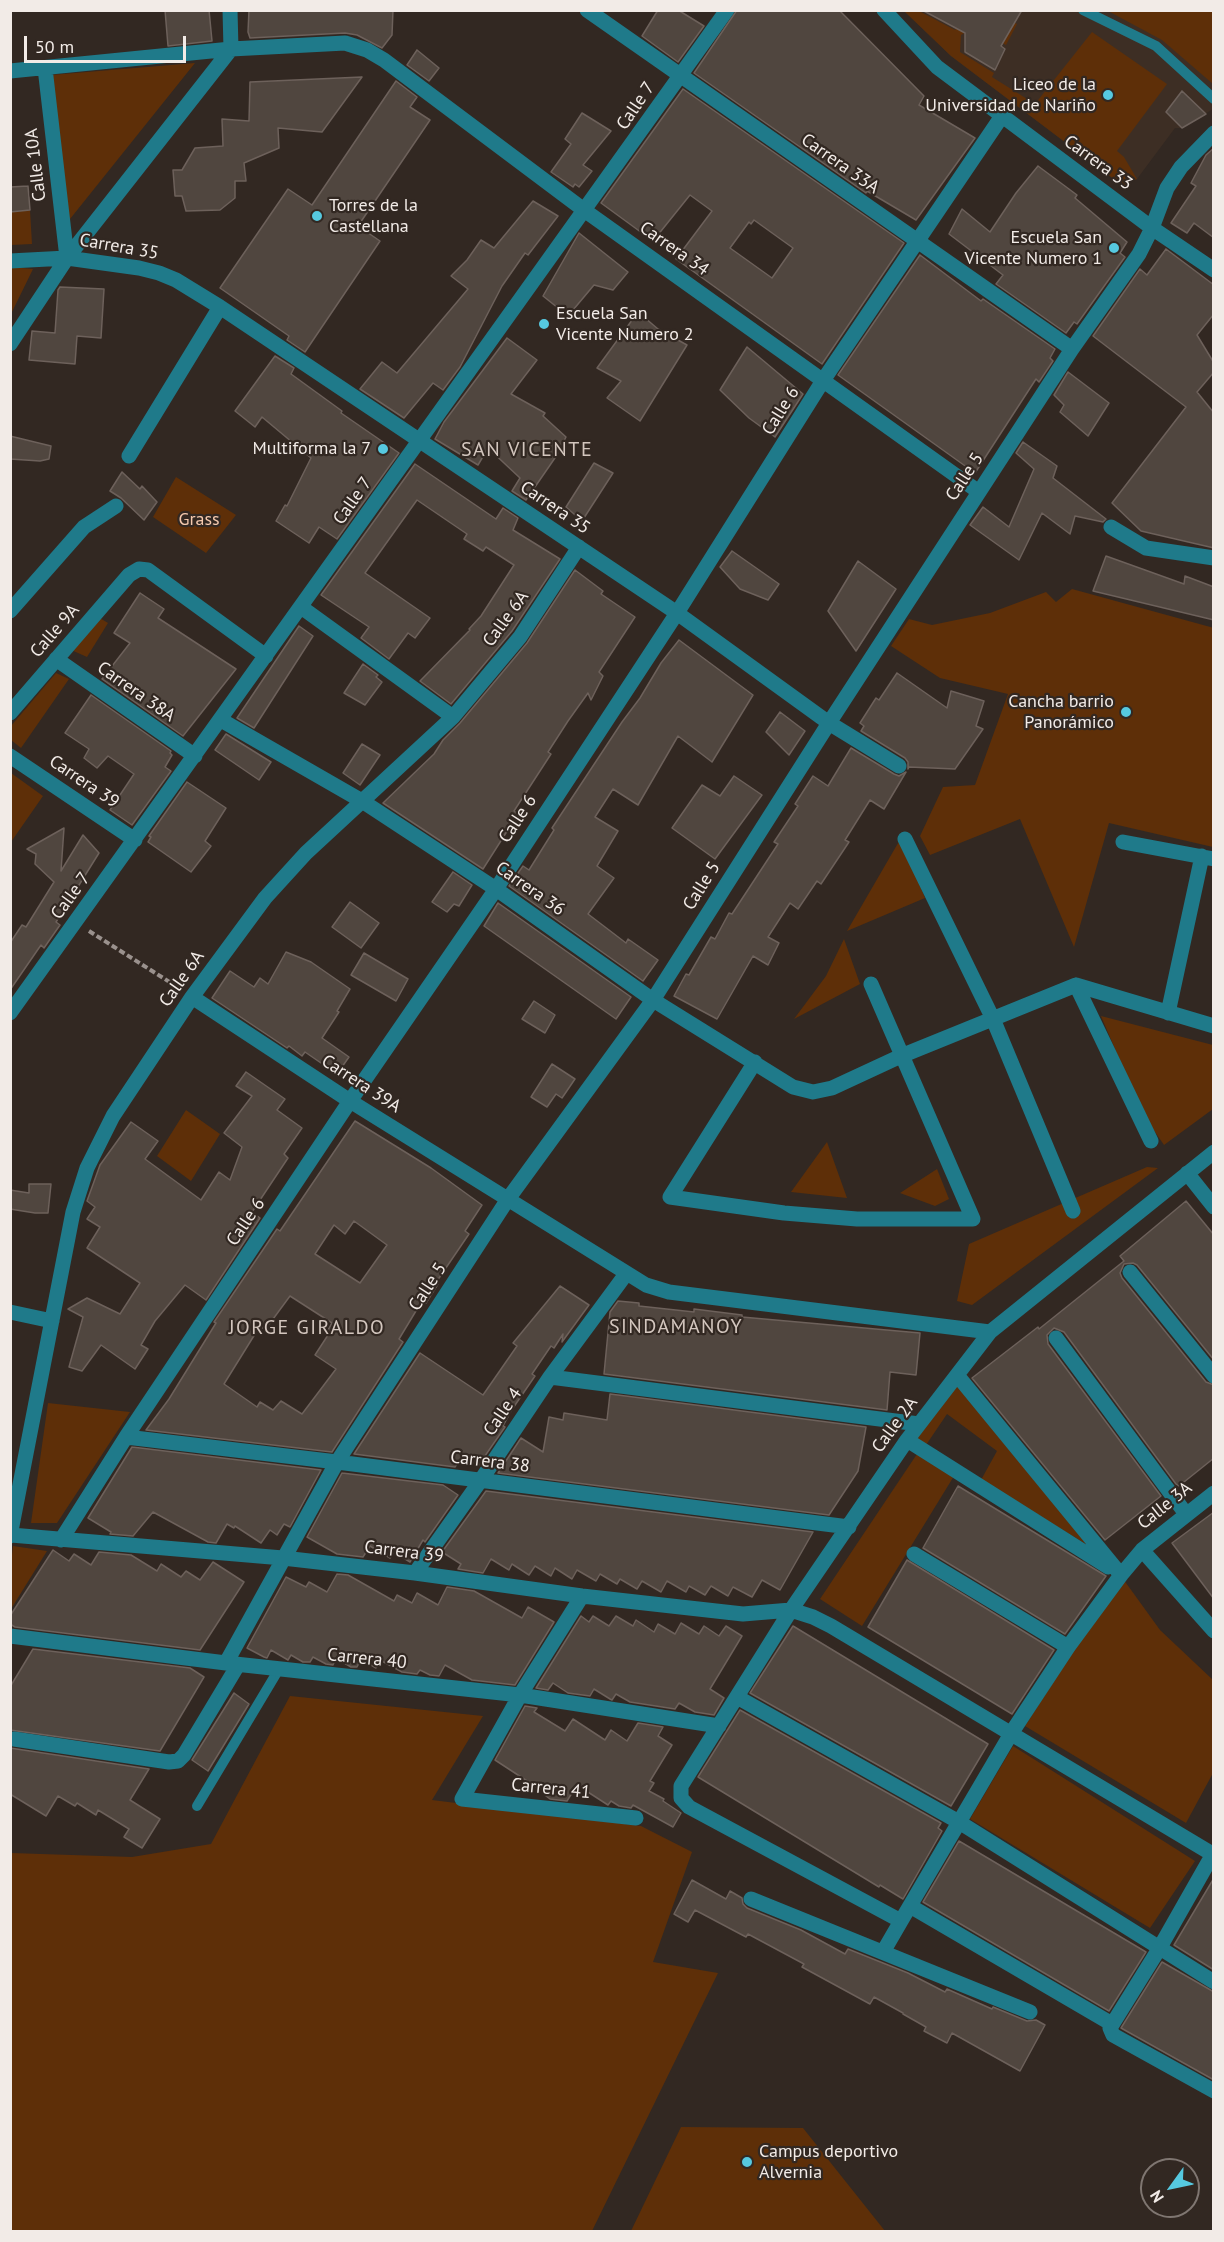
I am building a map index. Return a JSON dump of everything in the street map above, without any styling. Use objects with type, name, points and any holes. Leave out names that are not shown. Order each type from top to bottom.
[{"type":"street","points":[[10,344],[67,258],[231,49],[230,10]]},
{"type":"street","name":"Carrera 33A","points":[[587,10],[1071,349]]},
{"type":"street","name":"Calle 7","points":[[10,1013],[584,210],[620,163],[727,10]]},
{"type":"street","name":"Carrera 33","points":[[884,10],[937,67],[1152,228],[1214,270]]},
{"type":"street","name":"Carrera 34","points":[[231,49],[345,43],[367,50],[384,60],[584,210],[824,379],[979,492]]},
{"type":"street","points":[[10,71],[231,49]]},
{"type":"street","name":"Calle 10A","points":[[45,68],[67,258]]},
{"type":"street","name":"Calle 6","points":[[61,1540],[126,1437],[350,1101],[496,889],[677,613],[824,379],[915,241],[1002,116]]},
{"type":"street","name":"Calle 5","points":[[14,1739],[169,1762],[178,1761],[184,1755],[232,1664],[283,1558],[337,1462],[508,1199],[653,1000],[1071,349],[1139,254],[1152,228],[1167,188],[1176,174],[1203,142],[1214,133]]},
{"type":"street","name":"Carrera 35","points":[[10,261],[67,258],[159,273],[220,307],[677,613],[829,723],[899,766]]},
{"type":"street","points":[[129,456],[220,307]]},
{"type":"street","points":[[10,611],[84,527],[116,506]]},
{"type":"street","points":[[1111,527],[1146,548],[1214,558]]},
{"type":"street","name":"Calle 6A","points":[[11,1535],[18,1458],[52,1322],[73,1212],[87,1168],[113,1116],[192,997],[265,897],[306,853],[453,717],[520,637],[579,547]]},
{"type":"street","name":"Calle 9A","points":[[10,713],[129,575],[139,569],[148,570],[266,656]]},
{"type":"street","points":[[301,607],[453,717]]},
{"type":"street","name":"Carrera 38A","points":[[56,659],[195,756]]},
{"type":"street","name":"Carrera 36","points":[[221,720],[362,801],[496,889],[653,1000],[793,1087],[813,1092],[832,1088],[901,1056]]},
{"type":"street","name":"Carrera 39","points":[[10,756],[135,840]]},
{"type":"street","points":[[904,839],[993,1019],[1073,1211]]},
{"type":"street","points":[[1123,842],[1208,858],[1168,1012]]},
{"type":"street","points":[[755,1062],[670,1197],[784,1213],[857,1219],[973,1219],[871,984]]},
{"type":"street","points":[[1076,985],[1151,1141]]},
{"type":"street","points":[[901,1056],[1076,985],[1214,1026]]},
{"type":"street","name":"Carrera 39A","points":[[192,997],[350,1101],[646,1285],[669,1292],[990,1332]]},
{"type":"street","name":"Calle 2A","points":[[901,1921],[689,1808],[681,1798],[681,1786],[791,1610],[907,1440],[990,1332],[1214,1152]]},
{"type":"street","points":[[1187,1173],[1214,1207]]},
{"type":"street","points":[[1130,1272],[1214,1376]]},
{"type":"street","name":"Calle 4","points":[[415,1573],[550,1377],[626,1274]]},
{"type":"street","points":[[10,1312],[52,1322]]},
{"type":"street","points":[[1056,1338],[1186,1514]]},
{"type":"street","points":[[957,1375],[1121,1575]]},
{"type":"street","points":[[550,1377],[919,1424]]},
{"type":"street","name":"Carrera 38","points":[[126,1437],[849,1527]]},
{"type":"street","points":[[907,1440],[1121,1575]]},
{"type":"street","name":"Calle 3A","points":[[883,1952],[1012,1732],[1068,1647],[1142,1550],[1214,1492]]},
{"type":"street","name":"Carrera 39","points":[[11,1535],[283,1558],[743,1614],[791,1610]]},
{"type":"street","points":[[1142,1550],[1214,1631]]},
{"type":"street","points":[[914,1554],[1068,1647]]},
{"type":"street","points":[[520,1695],[582,1596]]},
{"type":"street","points":[[791,1610],[831,1626],[1012,1732],[1213,1855],[1159,1949],[1112,2024],[1110,2031],[1113,2035],[1214,2091]]},
{"type":"street","name":"Carrera 40","points":[[10,1636],[232,1664],[520,1695],[719,1726]]},
{"type":"street","name":"Carrera 41","points":[[520,1695],[462,1799],[636,1818]]},
{"type":"street","points":[[737,1697],[959,1822],[1214,1982]]},
{"type":"street","points":[[751,1899],[1030,2012]]},
{"type":"street","points":[[910,1906],[1112,2024]]},
{"type":"lane","points":[[1083,10],[1156,46],[1214,99]]},
{"type":"lane","points":[[197,1806],[279,1669]]},
{"type":"path","points":[[76,923],[192,997]]},
{"type":"shaded area","name":"Liceo de la Universidad de Nariño","points":[[904,11],[1213,11],[1213,109],[1182,128],[1175,128],[1137,179],[1123,186],[951,56]]},
{"type":"green space","points":[[904,11],[919,11],[955,30],[967,11],[992,11],[1017,24],[1006,45],[974,27],[961,35],[960,52],[994,73],[992,77],[1035,104],[1092,32],[1167,84],[1117,151],[1124,157],[1137,179],[1123,186],[951,56]]},
{"type":"green space","points":[[1108,11],[1213,11],[1213,84],[1162,40]]},
{"type":"green space","points":[[195,63],[66,224],[51,75]]},
{"type":"green space","points":[[30,210],[32,244],[11,245],[10,212]]},
{"type":"green space","points":[[11,267],[33,269],[11,314]]},
{"type":"green space","name":"Grass","points":[[176,477],[236,515],[206,553],[153,517]]},
{"type":"green space","points":[[1072,589],[1214,628],[1213,847],[1109,823],[1074,947],[1020,819],[930,855],[920,836],[943,787],[975,785],[1008,694],[940,678],[891,646],[909,619],[932,625],[990,613],[1046,592],[1056,602]]},
{"type":"green space","points":[[98,617],[108,623],[87,657],[69,649]]},
{"type":"green space","points":[[56,673],[69,679],[21,748],[11,740],[11,726]]},
{"type":"green space","points":[[11,773],[43,796],[11,842]]},
{"type":"green space","points":[[901,838],[925,898],[847,931]]},
{"type":"green space","points":[[844,939],[860,984],[794,1019],[826,976]]},
{"type":"green space","points":[[1101,1016],[1213,1045],[1213,1109],[1164,1145],[1142,1113]]},
{"type":"green space","points":[[186,1110],[220,1134],[191,1181],[157,1156]]},
{"type":"green space","points":[[827,1142],[847,1198],[791,1192]]},
{"type":"green space","points":[[1147,1167],[1158,1168],[972,1305],[957,1301],[969,1244]]},
{"type":"green space","points":[[937,1169],[949,1199],[935,1206],[900,1193]]},
{"type":"green space","points":[[956,1381],[1094,1549],[981,1480],[997,1451],[947,1414],[926,1445],[913,1442]]},
{"type":"green space","points":[[48,1403],[130,1412],[57,1523],[31,1523]]},
{"type":"green space","points":[[917,1454],[954,1476],[862,1626],[820,1599]]},
{"type":"green space","points":[[13,1546],[47,1551],[11,1609],[11,1563]]},
{"type":"green space","points":[[1121,1576],[1160,1630],[1213,1680],[1213,1773],[1186,1823],[1025,1726]]},
{"type":"green space","points":[[290,1696],[483,1716],[432,1800],[641,1826],[692,1852],[653,1962],[718,1973],[592,2231],[11,2232],[11,1853],[132,1857],[211,1844]]},
{"type":"green space","points":[[1013,1746],[1195,1861],[1150,1928],[970,1819]]},
{"type":"green space","name":"Campus deportivo Alvernia","points":[[681,2127],[803,2128],[885,2231],[631,2231]]},
{"type":"building","points":[[165,10],[209,10],[212,41],[168,46]]},
{"type":"building","points":[[249,10],[393,10],[392,35],[382,48],[357,35],[345,33],[250,38]]},
{"type":"building","points":[[658,10],[678,10],[704,26],[678,62],[642,36]]},
{"type":"building","points":[[737,10],[839,10],[924,96],[919,105],[975,138],[916,220],[867,191],[866,193],[694,73]]},
{"type":"building","points":[[922,10],[1022,10],[1001,46],[1005,49],[995,70],[965,52],[965,33]]},
{"type":"building","points":[[417,50],[439,68],[429,81],[407,65]]},
{"type":"building","points":[[362,77],[322,132],[278,128],[279,148],[244,163],[246,181],[235,181],[235,198],[220,210],[186,211],[182,196],[175,196],[173,170],[182,170],[195,148],[223,146],[222,119],[249,121],[250,82]]},
{"type":"building","name":"Torres de la Castellana","points":[[396,81],[417,97],[410,107],[430,120],[358,226],[380,241],[305,352],[287,340],[289,336],[220,288],[288,189],[312,205]]},
{"type":"building","points":[[683,89],[904,243],[822,364],[676,259],[712,211],[690,195],[653,241],[601,203]],"holes":[[[754,220],[793,248],[772,278],[730,248],[749,222],[751,224]]]},
{"type":"building","points":[[1182,91],[1206,114],[1182,128],[1166,112]]},
{"type":"building","points":[[582,113],[611,131],[583,165],[592,171],[579,187],[575,184],[573,187],[551,172],[571,144],[565,139]]},
{"type":"building","points":[[1214,148],[1214,238],[1194,223],[1187,233],[1171,223],[1196,186],[1191,183],[1206,155]]},
{"type":"building","points":[[1038,166],[1077,195],[1075,198],[1127,242],[1120,253],[1125,257],[1077,324],[1074,322],[1066,333],[996,284],[1003,275],[949,234],[962,209],[990,232],[1016,193]]},
{"type":"building","points":[[28,186],[30,210],[10,212],[10,187]]},
{"type":"building","points":[[533,201],[558,216],[528,255],[525,253],[502,286],[460,367],[443,390],[433,383],[404,418],[360,389],[382,362],[397,373],[468,289],[451,276],[467,260],[481,240],[494,248]]},
{"type":"building","points":[[579,233],[628,272],[613,290],[594,285],[568,316],[543,296]]},
{"type":"building","points":[[1166,249],[1214,285],[1214,314],[1197,335],[1214,363],[1214,372],[1197,392],[1214,413],[1214,548],[1141,531],[1112,503],[1186,407],[1093,336],[1140,269],[1147,275]]},
{"type":"building","points":[[920,255],[981,301],[983,299],[1055,349],[1050,358],[1053,361],[1039,382],[1036,379],[975,473],[838,375]]},
{"type":"building","points":[[60,287],[104,289],[101,338],[77,336],[75,364],[29,360],[32,331],[55,333]]},
{"type":"building","points":[[638,312],[658,329],[687,345],[640,421],[607,398],[621,381],[597,368]]},
{"type":"building","points":[[507,338],[537,360],[511,394],[545,413],[543,416],[566,437],[557,455],[526,500],[512,491],[520,478],[488,448],[478,465],[435,439],[444,422]]},
{"type":"building","points":[[747,347],[803,394],[775,437],[749,418],[720,390]]},
{"type":"building","points":[[275,356],[294,368],[291,374],[342,411],[341,413],[399,453],[337,539],[319,527],[309,543],[276,521],[285,505],[287,506],[311,458],[262,417],[255,427],[235,411]]},
{"type":"building","points":[[1068,372],[1109,403],[1088,436],[1060,412],[1064,405],[1054,395]]},
{"type":"building","points":[[10,436],[51,446],[49,459],[40,461],[10,459]]},
{"type":"building","points":[[1023,442],[1057,466],[1053,478],[1106,519],[1103,522],[1075,516],[1070,534],[1042,513],[1019,560],[970,525],[983,507],[1009,527],[1034,469],[1016,453]]},
{"type":"building","points":[[594,463],[613,473],[582,521],[566,507]]},
{"type":"building","points":[[415,464],[496,519],[503,508],[518,518],[513,530],[560,559],[512,631],[451,704],[420,681],[470,630],[514,565],[486,547],[483,551],[464,539],[467,534],[417,500],[365,573],[430,618],[415,638],[408,633],[389,659],[361,638],[369,627],[321,595]]},
{"type":"building","points":[[122,472],[140,489],[142,486],[157,502],[144,520],[121,498],[110,491]]},
{"type":"building","points":[[732,551],[779,584],[768,600],[740,589],[720,567]]},
{"type":"building","points":[[1106,556],[1184,584],[1185,576],[1214,587],[1214,620],[1093,591]]},
{"type":"building","points":[[858,561],[896,589],[856,651],[828,611]]},
{"type":"building","points":[[575,570],[603,591],[601,594],[635,617],[599,672],[603,676],[591,700],[588,693],[548,752],[551,754],[514,811],[518,814],[483,869],[383,803],[434,754],[443,740],[527,643]]},
{"type":"building","points":[[140,593],[164,609],[158,618],[236,669],[183,736],[102,679],[130,643],[114,633]]},
{"type":"building","points":[[299,626],[313,636],[254,728],[237,718]]},
{"type":"building","points":[[679,640],[753,695],[712,762],[678,736],[638,805],[613,789],[595,817],[618,831],[597,866],[614,878],[588,914],[626,943],[628,939],[658,960],[643,981],[509,886],[523,866],[529,870],[554,830],[552,828],[661,663]]},
{"type":"building","points":[[363,664],[378,675],[376,677],[382,682],[365,705],[344,693]]},
{"type":"building","points":[[897,673],[947,708],[951,691],[984,701],[976,726],[983,729],[955,769],[909,767],[908,769],[908,762],[905,758],[861,731],[864,726],[860,723],[876,698],[879,700]]},
{"type":"building","points":[[91,695],[171,751],[172,755],[165,767],[171,771],[132,825],[110,810],[134,774],[108,756],[97,768],[84,758],[89,749],[65,733]]},
{"type":"building","points":[[780,712],[805,731],[789,755],[766,732]]},
{"type":"building","points":[[226,734],[271,762],[259,780],[215,750]]},
{"type":"building","points":[[362,744],[380,755],[360,785],[343,773]]},
{"type":"building","points":[[851,748],[894,774],[899,776],[906,772],[884,809],[870,800],[845,840],[849,842],[821,884],[817,881],[798,909],[790,903],[768,937],[779,943],[768,965],[753,956],[717,1019],[674,996],[711,937],[715,939],[729,913],[732,914],[778,844],[774,842],[798,806],[795,804],[813,776],[828,786]]},
{"type":"building","points":[[734,776],[762,795],[715,859],[672,828],[702,785],[720,796]]},
{"type":"building","points":[[187,782],[226,808],[205,841],[211,846],[191,872],[148,842],[151,837],[149,836]]},
{"type":"building","points":[[64,828],[61,871],[83,835],[99,853],[56,922],[60,925],[44,948],[41,945],[10,990],[10,943],[22,925],[26,927],[54,882],[35,864],[36,854],[27,849]]},
{"type":"building","points":[[453,872],[472,885],[459,906],[454,904],[447,912],[432,902]]},
{"type":"building","points":[[350,902],[379,923],[361,948],[332,927]]},
{"type":"building","points":[[498,903],[631,997],[616,1019],[484,926]]},
{"type":"building","points":[[286,952],[311,962],[350,989],[337,1011],[339,1012],[322,1038],[349,1057],[337,1074],[305,1052],[302,1056],[289,1046],[287,1048],[212,998],[230,971],[254,987],[260,978],[268,984]]},
{"type":"building","points":[[364,953],[408,979],[396,1001],[351,975]]},
{"type":"building","points":[[534,1001],[555,1015],[545,1033],[522,1019]]},
{"type":"building","points":[[552,1064],[575,1079],[562,1098],[556,1094],[547,1107],[531,1097]]},
{"type":"building","points":[[246,1072],[285,1099],[277,1110],[302,1128],[284,1154],[288,1158],[252,1212],[260,1218],[206,1300],[185,1285],[155,1321],[141,1345],[148,1349],[135,1369],[101,1345],[82,1371],[69,1367],[83,1317],[68,1309],[87,1298],[120,1314],[140,1283],[87,1248],[100,1227],[87,1219],[95,1207],[87,1201],[100,1165],[131,1122],[158,1141],[145,1159],[201,1200],[219,1172],[230,1180],[242,1147],[224,1133],[252,1096],[236,1086]]},
{"type":"building","points":[[355,1121],[431,1168],[482,1205],[465,1231],[469,1234],[435,1284],[438,1284],[426,1303],[422,1301],[399,1339],[403,1342],[332,1452],[146,1430],[169,1399],[216,1323],[214,1322],[277,1229],[280,1231]],"holes":[[[354,1221],[387,1245],[360,1283],[315,1254],[334,1225],[345,1234]],[[290,1296],[332,1323],[326,1333],[328,1335],[315,1355],[336,1369],[302,1414],[281,1401],[273,1410],[260,1402],[257,1407],[224,1384],[260,1326],[265,1330]]]},
{"type":"building","points":[[29,1184],[51,1184],[48,1213],[10,1209],[10,1190],[29,1193]]},
{"type":"building","points":[[1186,1201],[1214,1235],[1214,1360],[1137,1265],[1124,1264],[1120,1273],[1206,1382],[1214,1385],[1214,1458],[1179,1486],[1176,1484],[1064,1332],[1054,1328],[1047,1335],[1048,1344],[1161,1496],[1105,1540],[972,1378],[1038,1327],[1039,1329],[1124,1261],[1120,1256]]},
{"type":"building","points":[[560,1286],[589,1305],[562,1342],[563,1334],[554,1348],[551,1346],[532,1374],[535,1376],[511,1411],[503,1426],[505,1427],[478,1466],[463,1455],[455,1467],[354,1454],[420,1353],[483,1395],[517,1346],[513,1343]]},
{"type":"building","points":[[618,1301],[639,1303],[639,1306],[694,1312],[694,1309],[742,1315],[742,1317],[920,1333],[916,1375],[890,1372],[887,1410],[604,1374],[610,1312]]},
{"type":"building","points":[[610,1394],[866,1427],[858,1471],[829,1515],[498,1473],[521,1438],[543,1452],[549,1417],[563,1420],[564,1413],[607,1420]]},
{"type":"building","points":[[132,1447],[321,1470],[290,1527],[284,1524],[277,1535],[270,1530],[261,1543],[235,1526],[234,1528],[227,1524],[216,1543],[208,1542],[153,1512],[133,1536],[110,1534],[111,1532],[88,1518]]},
{"type":"building","points":[[342,1473],[443,1485],[458,1495],[425,1542],[423,1540],[410,1562],[394,1552],[390,1558],[370,1546],[363,1557],[337,1554],[307,1537]]},
{"type":"building","points":[[958,1486],[1106,1576],[1065,1634],[923,1548]]},
{"type":"building","points":[[486,1491],[813,1532],[780,1590],[762,1580],[752,1597],[733,1587],[728,1596],[711,1586],[705,1595],[689,1586],[686,1592],[667,1581],[661,1592],[642,1581],[637,1589],[620,1579],[617,1584],[600,1574],[596,1581],[577,1570],[572,1579],[555,1568],[551,1576],[535,1566],[529,1575],[512,1564],[509,1570],[491,1559],[483,1573],[458,1569],[461,1564],[442,1552]]},
{"type":"building","points":[[1214,1512],[1214,1599],[1172,1543]]},
{"type":"building","points":[[53,1550],[69,1561],[74,1554],[91,1565],[99,1552],[131,1555],[157,1571],[161,1564],[181,1577],[186,1571],[200,1580],[213,1562],[244,1582],[200,1650],[15,1627],[10,1624],[10,1616]]},
{"type":"building","points":[[907,1560],[1054,1650],[1012,1714],[868,1627]]},
{"type":"building","points":[[337,1574],[348,1575],[394,1601],[397,1595],[412,1603],[417,1593],[438,1605],[447,1587],[474,1591],[522,1618],[528,1607],[554,1622],[515,1685],[472,1680],[445,1665],[439,1676],[420,1670],[417,1674],[402,1672],[380,1660],[376,1668],[361,1659],[357,1667],[351,1667],[336,1658],[333,1665],[313,1657],[310,1662],[303,1662],[291,1655],[288,1660],[271,1650],[267,1658],[247,1648],[286,1577],[306,1587],[309,1582],[327,1592]]},
{"type":"building","points":[[581,1616],[589,1622],[593,1616],[609,1626],[616,1616],[633,1626],[636,1620],[654,1632],[658,1624],[675,1634],[681,1623],[699,1634],[704,1626],[719,1636],[726,1626],[742,1636],[710,1689],[724,1698],[714,1715],[695,1712],[679,1703],[675,1709],[630,1702],[616,1694],[612,1700],[594,1689],[590,1696],[568,1693],[553,1683],[548,1690],[536,1688]]},
{"type":"building","points":[[793,1626],[988,1744],[951,1806],[750,1693]]},
{"type":"building","points":[[33,1649],[190,1668],[204,1677],[160,1751],[10,1730],[10,1687]]},
{"type":"building","points":[[234,1693],[249,1704],[208,1771],[192,1760]]},
{"type":"building","points":[[525,1706],[537,1708],[534,1712],[565,1731],[573,1719],[605,1740],[611,1730],[627,1741],[638,1723],[663,1727],[658,1736],[672,1745],[650,1781],[654,1783],[649,1791],[664,1799],[663,1801],[681,1813],[673,1827],[633,1805],[631,1808],[619,1806],[611,1801],[608,1805],[577,1785],[567,1801],[550,1799],[546,1796],[547,1794],[495,1760]]},
{"type":"building","points":[[740,1710],[941,1823],[938,1828],[942,1831],[903,1899],[880,1885],[879,1887],[698,1777]]},
{"type":"building","points":[[10,1748],[149,1769],[130,1800],[160,1819],[142,1848],[124,1837],[129,1829],[98,1810],[96,1815],[77,1803],[75,1806],[58,1796],[46,1816],[10,1794]]},
{"type":"building","points":[[959,1841],[1146,1952],[1109,2011],[923,1902]]},
{"type":"building","points":[[1214,1878],[1214,1970],[1174,1945]]},
{"type":"building","points":[[692,1880],[726,1899],[730,1891],[742,1898],[747,1908],[801,1930],[845,1954],[848,1949],[908,1973],[945,1992],[947,1989],[992,2009],[993,2007],[1027,2021],[1036,2020],[1045,2025],[1020,2071],[952,2033],[947,2043],[924,2031],[926,2027],[874,1997],[870,2004],[802,1967],[804,1964],[748,1934],[746,1937],[695,1910],[688,1922],[674,1914]]},
{"type":"building","points":[[1162,1962],[1214,1992],[1214,2080],[1121,2028]]},
{"type":"place","name":"Liceo de la Universidad de Nariño","points":[[1108,95]]},
{"type":"place","name":"Torres de la Castellana","points":[[317,216]]},
{"type":"place","name":"Escuela San Vicente Numero 1","points":[[1114,248]]},
{"type":"place","name":"Escuela San Vicente Numero 2","points":[[544,324]]},
{"type":"place","name":"Multiforma la 7","points":[[383,449]]},
{"type":"place","name":"Cancha barrio Panorámico","points":[[1126,712]]},
{"type":"place","name":"Campus deportivo Alvernia","points":[[747,2162]]},
{"type":"district","name":"SAN VICENTE","points":[[527,450]]},
{"type":"district","name":"SINDAMANOY","points":[[676,1327]]},
{"type":"district","name":"JORGE GIRALDO","points":[[307,1328]]}]
